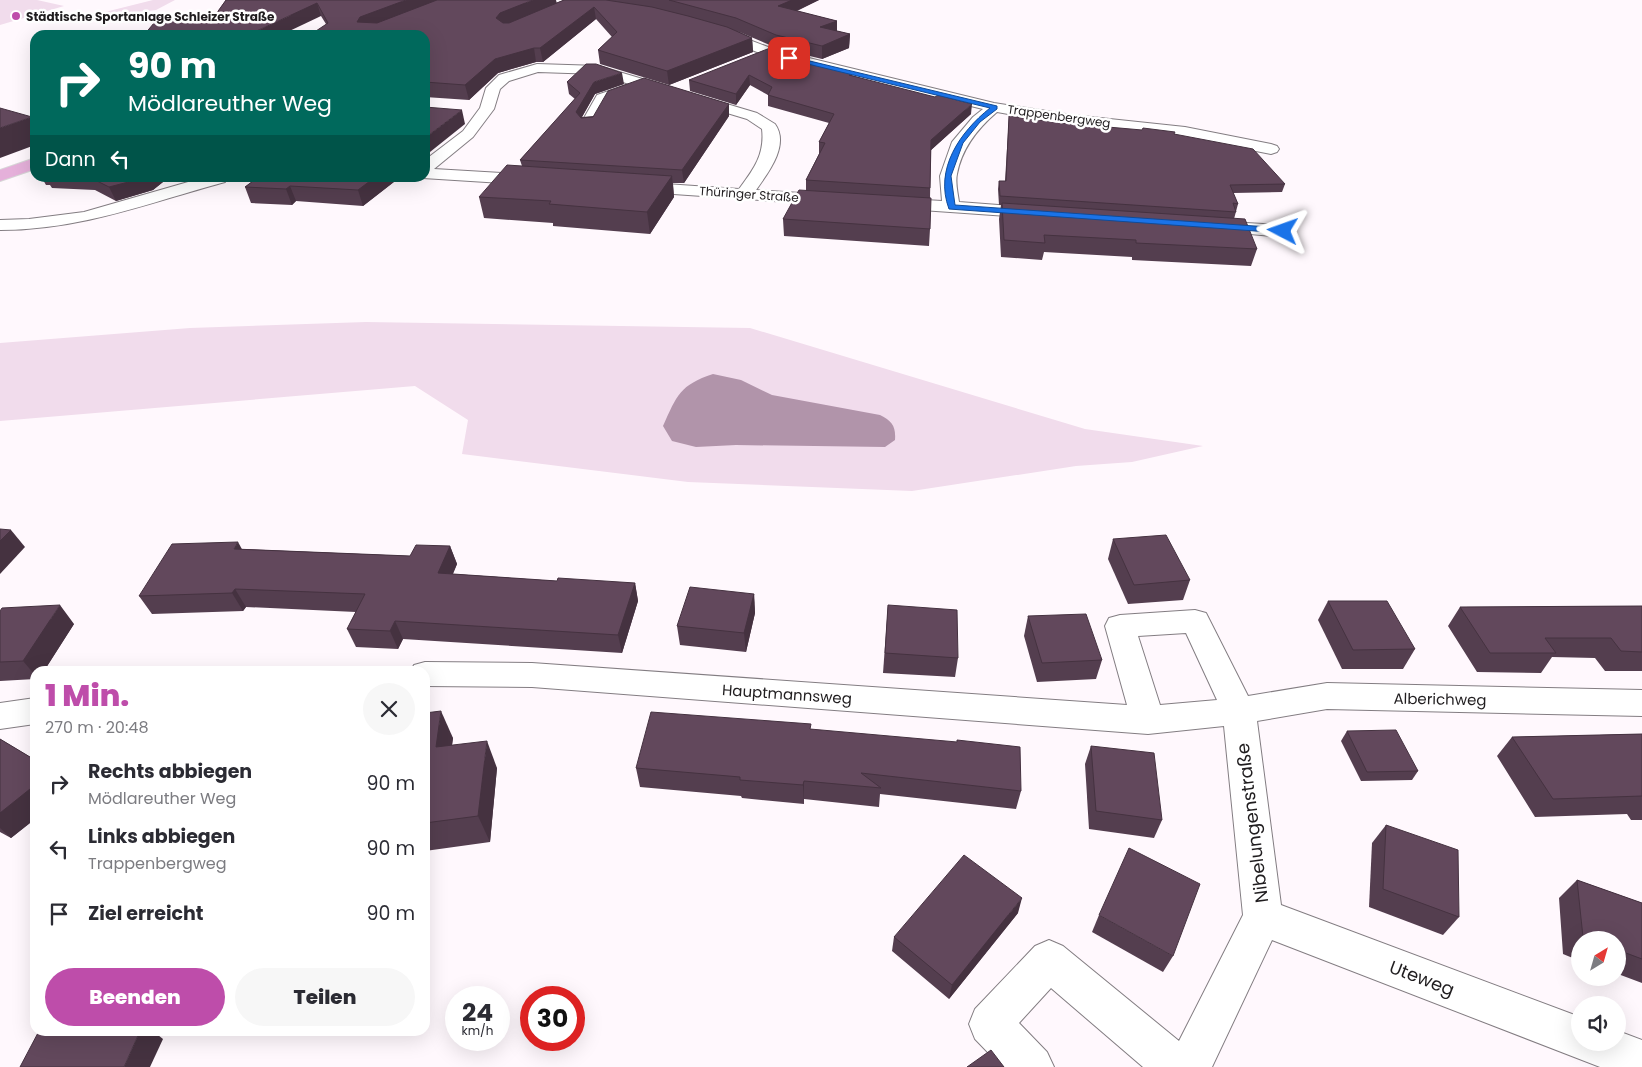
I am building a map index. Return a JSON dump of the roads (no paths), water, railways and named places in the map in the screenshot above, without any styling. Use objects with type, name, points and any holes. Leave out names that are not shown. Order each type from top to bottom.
[{"type":"main road","points":[[0,176],[30,165]]},
{"type":"street","name":"Trappenbergweg","points":[[702,27],[732,36],[770,52],[872,79],[994,107],[1072,120],[1184,132],[1271,149]]},
{"type":"street","points":[[752,59],[770,52]]},
{"type":"street","points":[[430,164],[468,134],[487,109],[493,88],[504,78],[519,72],[545,68],[599,70],[752,116],[770,127],[772,144],[766,162],[744,194]]},
{"type":"street","points":[[588,125],[602,98],[643,84]]},
{"type":"street","points":[[671,91],[689,84]]},
{"type":"street","points":[[951,207],[948,176],[960,142],[978,120],[994,107]]},
{"type":"street","points":[[430,172],[553,181]]},
{"type":"street","points":[[0,225],[63,222],[100,214],[206,182]]},
{"type":"street","name":"Thüringer Straße","points":[[620,186],[853,201]]},
{"type":"street","points":[[872,202],[1058,215]]},
{"type":"street","points":[[1195,225],[1283,231]]},
{"type":"street","points":[[1148,720],[1120,626],[1196,621],[1239,711]]},
{"type":"street","name":"Hauptmannsweg","points":[[430,674],[532,675],[1148,720],[1239,711]]},
{"type":"street","name":"Alberichweg","points":[[1239,711],[1327,696],[1642,703]]},
{"type":"street","name":"Nibelungenstraße","points":[[1189,1067],[1263,917],[1239,711]]},
{"type":"street","points":[[0,716],[30,712]]},
{"type":"street","name":"Uteweg","points":[[1263,917],[1571,1035]]},
{"type":"street","points":[[1032,1067],[990,1024],[1049,960],[1176,1067]]},
{"type":"street","points":[[1614,1051],[1642,1062]]},
{"type":"place","name":"Städtische Sportanlage Schleizer Straße","points":[[16,16]]}]
